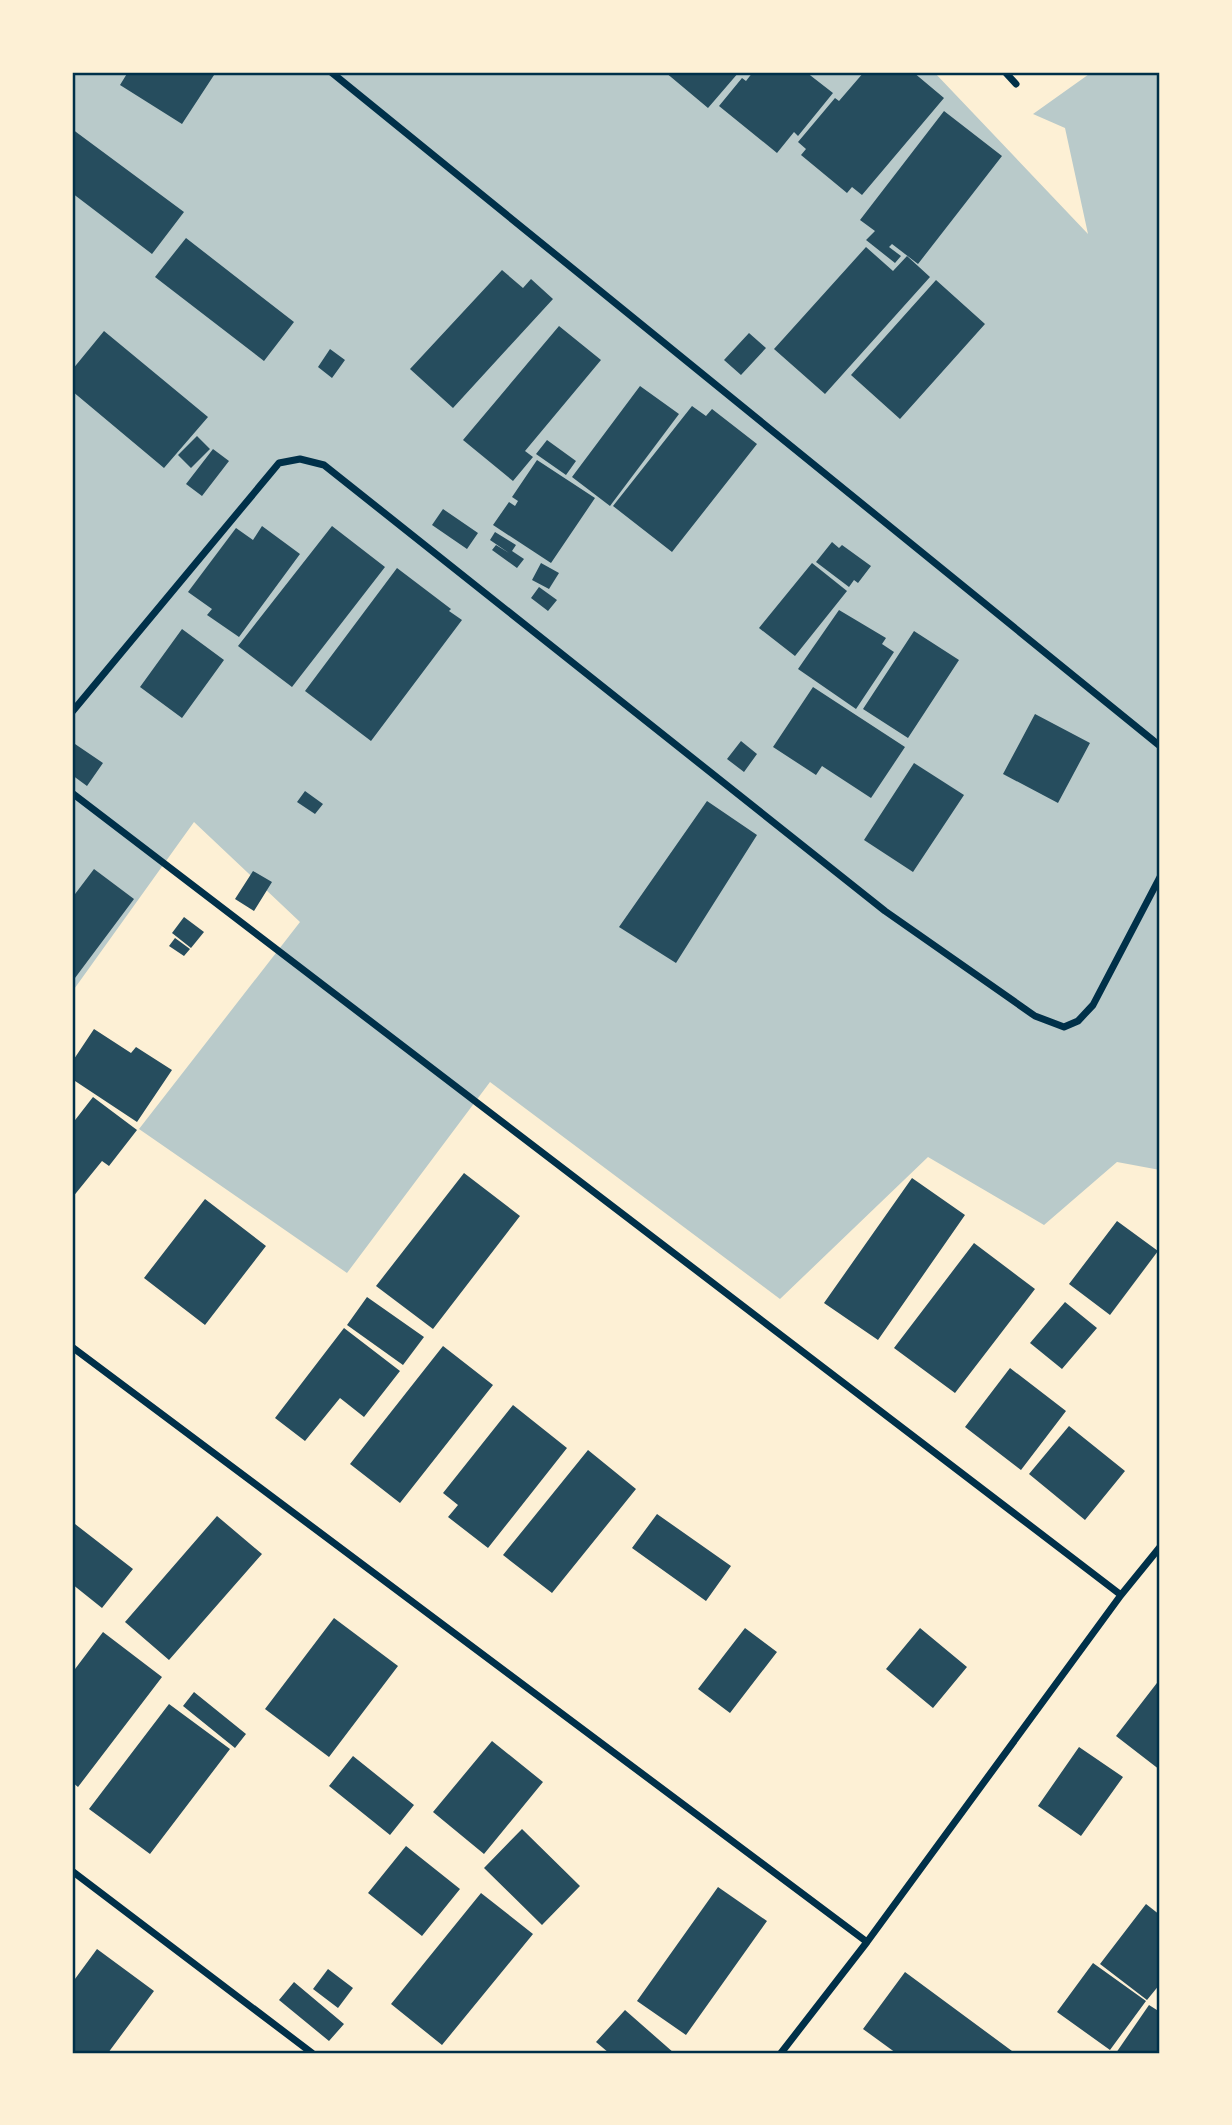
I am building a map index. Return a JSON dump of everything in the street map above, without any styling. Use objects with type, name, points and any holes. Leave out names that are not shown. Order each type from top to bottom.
[{"type":"street","points":[[331,72],[1160,746]]},
{"type":"street","points":[[1005,72],[1016,84]]},
{"type":"street","points":[[72,712],[279,463],[300,459],[324,465],[885,911],[1035,1016],[1064,1027],[1078,1021],[1093,1005],[1160,877]]},
{"type":"street","points":[[72,793],[1121,1595]]},
{"type":"street","points":[[72,1347],[867,1942]]},
{"type":"street","points":[[780,2053],[867,1942],[1121,1595],[1160,1547]]},
{"type":"street","points":[[72,1871],[312,2053]]},
{"type":"shaded area","points":[[72,72],[934,72],[1088,234],[1065,128],[1033,114],[1092,72],[1160,72],[1160,1170],[1117,1162],[1044,1225],[928,1157],[780,1299],[490,1082],[347,1273],[139,1129],[300,922],[194,822],[72,992]]},
{"type":"building","points":[[128,72],[216,72],[182,124],[120,85]]},
{"type":"building","points":[[665,72],[739,72],[708,108]]},
{"type":"building","points":[[753,72],[806,72],[833,93],[798,136],[794,132],[777,153],[719,106],[742,78],[746,81]]},
{"type":"building","points":[[864,72],[913,72],[944,98],[862,195],[852,187],[847,193],[801,155],[806,149],[798,142],[835,98],[839,101]]},
{"type":"building","points":[[944,111],[1002,156],[918,264],[892,244],[889,247],[901,256],[895,263],[866,240],[875,231],[860,220]]},
{"type":"building","points":[[72,129],[184,212],[152,254],[72,193]]},
{"type":"building","points":[[186,238],[294,322],[264,361],[155,277]]},
{"type":"building","points":[[866,247],[893,271],[907,256],[930,277],[825,394],[774,349]]},
{"type":"building","points":[[502,270],[523,288],[531,279],[553,299],[453,408],[410,369]]},
{"type":"building","points":[[936,280],[985,324],[900,419],[851,375]]},
{"type":"building","points":[[559,326],[601,360],[525,451],[533,457],[513,481],[463,440]]},
{"type":"building","points":[[104,331],[208,417],[164,468],[72,391],[72,370]]},
{"type":"building","points":[[749,333],[766,348],[741,375],[724,360]]},
{"type":"building","points":[[330,349],[345,360],[332,378],[318,367]]},
{"type":"building","points":[[640,386],[679,414],[610,506],[572,477]]},
{"type":"building","points":[[692,406],[706,416],[712,409],[757,444],[672,552],[613,506]]},
{"type":"building","points":[[197,436],[210,449],[191,468],[178,455]]},
{"type":"building","points":[[547,440],[576,461],[566,475],[536,454]]},
{"type":"building","points":[[213,449],[229,461],[202,496],[186,484]]},
{"type":"building","points":[[537,460],[595,498],[551,563],[493,525],[509,502],[515,506],[518,501],[512,497]]},
{"type":"building","points":[[443,509],[478,533],[467,549],[432,525]]},
{"type":"building","points":[[262,526],[300,554],[239,637],[207,615],[212,609],[188,592],[236,528],[253,540]]},
{"type":"building","points":[[332,526],[385,567],[292,687],[238,646]]},
{"type":"building","points":[[495,532],[516,545],[512,551],[524,559],[517,568],[492,550],[496,545],[509,553],[490,540]]},
{"type":"building","points":[[832,542],[839,548],[842,545],[871,566],[858,583],[854,580],[849,587],[816,562]]},
{"type":"building","points":[[541,563],[559,573],[549,589],[532,580]]},
{"type":"building","points":[[812,563],[847,591],[795,656],[759,628]]},
{"type":"building","points":[[397,568],[462,620],[371,741],[305,691]]},
{"type":"building","points":[[539,587],[557,600],[548,611],[531,598]]},
{"type":"building","points":[[839,610],[886,638],[882,644],[894,652],[856,709],[798,669]]},
{"type":"building","points":[[182,629],[224,660],[182,718],[140,687]]},
{"type":"building","points":[[914,631],[959,660],[908,738],[863,709]]},
{"type":"building","points":[[813,687],[905,747],[871,798],[822,766],[816,775],[773,747]]},
{"type":"building","points":[[1035,714],[1090,743],[1058,803],[1003,774]]},
{"type":"building","points":[[741,741],[757,754],[744,772],[727,759]]},
{"type":"building","points":[[75,744],[103,763],[87,786],[72,775],[72,749]]},
{"type":"building","points":[[914,763],[964,795],[913,872],[864,840]]},
{"type":"building","points":[[305,791],[323,804],[315,814],[297,802]]},
{"type":"building","points":[[707,801],[757,835],[676,963],[619,927]]},
{"type":"building","points":[[94,869],[134,899],[72,982],[72,898]]},
{"type":"building","points":[[253,871],[272,882],[254,911],[235,899]]},
{"type":"building","points":[[184,917],[204,932],[191,948],[172,933]]},
{"type":"building","points":[[175,938],[190,949],[184,956],[169,946]]},
{"type":"building","points":[[94,1029],[131,1053],[136,1047],[172,1070],[137,1122],[72,1079],[72,1062]]},
{"type":"building","points":[[93,1097],[137,1130],[109,1166],[102,1161],[72,1198],[72,1124]]},
{"type":"building","points":[[464,1173],[520,1216],[433,1329],[376,1286]]},
{"type":"building","points":[[912,1178],[965,1215],[878,1340],[824,1303]]},
{"type":"building","points":[[205,1199],[266,1246],[205,1325],[144,1278]]},
{"type":"building","points":[[1117,1221],[1158,1251],[1110,1315],[1069,1284]]},
{"type":"building","points":[[974,1243],[1035,1289],[955,1393],[894,1348]]},
{"type":"building","points":[[367,1297],[424,1337],[403,1365],[347,1325]]},
{"type":"building","points":[[1065,1302],[1097,1328],[1062,1369],[1030,1343]]},
{"type":"building","points":[[344,1328],[400,1371],[364,1417],[340,1398],[305,1441],[275,1418]]},
{"type":"building","points":[[443,1346],[493,1385],[400,1503],[350,1464]]},
{"type":"building","points":[[1010,1368],[1066,1411],[1021,1470],[965,1427]]},
{"type":"building","points":[[513,1405],[567,1448],[488,1548],[448,1517],[458,1505],[443,1493]]},
{"type":"building","points":[[1069,1426],[1125,1471],[1085,1520],[1029,1474]]},
{"type":"building","points":[[588,1450],[636,1489],[552,1593],[503,1555]]},
{"type":"building","points":[[657,1514],[731,1566],[706,1601],[632,1548]]},
{"type":"building","points":[[217,1516],[262,1554],[169,1660],[125,1622]]},
{"type":"building","points":[[75,1524],[133,1569],[102,1608],[72,1584],[72,1528]]},
{"type":"building","points":[[334,1618],[398,1666],[329,1757],[265,1709]]},
{"type":"building","points":[[745,1628],[777,1652],[730,1713],[698,1689]]},
{"type":"building","points":[[920,1628],[967,1667],[933,1708],[886,1669]]},
{"type":"building","points":[[103,1632],[162,1677],[78,1787],[72,1782],[72,1673]]},
{"type":"building","points":[[1160,1679],[1160,1770],[1116,1736]]},
{"type":"building","points":[[194,1692],[246,1734],[235,1748],[183,1706]]},
{"type":"building","points":[[169,1704],[230,1749],[150,1854],[89,1809]]},
{"type":"building","points":[[492,1741],[543,1782],[484,1854],[433,1812]]},
{"type":"building","points":[[1079,1747],[1123,1777],[1081,1836],[1038,1806]]},
{"type":"building","points":[[353,1756],[414,1805],[390,1835],[329,1786]]},
{"type":"building","points":[[522,1829],[580,1886],[542,1925],[484,1868]]},
{"type":"building","points":[[406,1846],[460,1889],[422,1936],[368,1893]]},
{"type":"building","points":[[718,1887],[767,1921],[686,2035],[637,2001]]},
{"type":"building","points":[[481,1893],[533,1934],[442,2045],[391,2004]]},
{"type":"building","points":[[1146,1904],[1160,1915],[1160,1984],[1147,2000],[1100,1964]]},
{"type":"building","points":[[97,1949],[154,1991],[108,2053],[72,2053],[72,1983]]},
{"type":"building","points":[[1093,1963],[1146,2001],[1110,2050],[1057,2012]]},
{"type":"building","points":[[328,1969],[353,1988],[338,2008],[313,1989]]},
{"type":"building","points":[[905,1972],[1012,2051],[896,2053],[863,2029]]},
{"type":"building","points":[[294,1982],[344,2024],[329,2041],[279,2000]]},
{"type":"building","points":[[1149,2005],[1160,2012],[1160,2053],[1116,2053]]},
{"type":"building","points":[[625,2010],[674,2053],[609,2053],[596,2042]]}]
